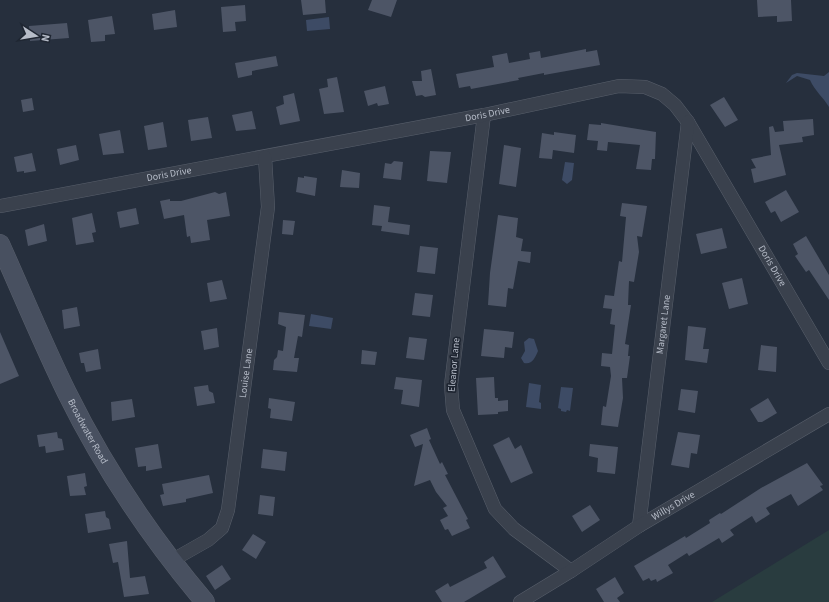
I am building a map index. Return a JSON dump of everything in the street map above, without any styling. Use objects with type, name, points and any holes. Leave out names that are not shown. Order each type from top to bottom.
[{"type":"street","name":"Doris Drive","points":[[0,206],[484,115],[619,86],[633,85],[645,87],[662,94],[675,105],[688,122],[829,363]]},
{"type":"street","name":"Eleanor Lane","points":[[484,115],[450,385],[453,410],[495,509],[514,529],[572,571]]},
{"type":"street","name":"Margaret Lane","points":[[639,526],[688,122]]},
{"type":"street","name":"Louise Lane","points":[[170,561],[213,536],[222,528],[228,510],[268,207],[265,157]]},
{"type":"street","name":"Broadwater Road","points":[[0,244],[81,419],[120,486],[170,561],[205,602]]},
{"type":"street","name":"Willys Drive","points":[[520,602],[572,571],[639,526],[829,414]]},
{"type":"shaded area","points":[[829,530],[829,602],[712,602]]},
{"type":"water","points":[[329,17],[330,29],[307,31],[306,20]]},
{"type":"water","points":[[829,72],[829,107],[810,80],[797,76],[786,83],[792,75],[797,73],[824,76]]},
{"type":"water","points":[[565,162],[574,163],[572,180],[567,184],[562,180]]},
{"type":"water","points":[[311,314],[333,318],[331,329],[309,326]]},
{"type":"water","points":[[529,338],[534,339],[538,351],[531,362],[524,363],[521,358],[525,351],[524,342]]},
{"type":"water","points":[[529,383],[541,385],[539,402],[541,403],[541,409],[526,407]]},
{"type":"water","points":[[561,387],[573,388],[570,411],[561,411],[561,409],[558,408]]},
{"type":"building","points":[[301,0],[325,0],[326,13],[303,15]]},
{"type":"building","points":[[372,0],[397,0],[391,17],[368,10]]},
{"type":"building","points":[[757,0],[791,0],[792,21],[777,22],[777,16],[758,17]]},
{"type":"building","points":[[245,5],[246,21],[235,22],[236,31],[223,32],[221,7]]},
{"type":"building","points":[[175,10],[177,27],[154,30],[152,14]]},
{"type":"building","points":[[112,16],[115,34],[105,35],[105,41],[91,42],[88,20]]},
{"type":"building","points":[[67,23],[69,38],[30,41],[29,26]]},
{"type":"building","points":[[586,49],[586,52],[597,50],[600,65],[544,75],[544,73],[518,78],[519,80],[471,89],[470,86],[459,88],[456,74],[494,67],[492,56],[507,53],[509,63],[530,59],[529,53],[540,51],[541,58]]},
{"type":"building","points":[[276,56],[278,66],[252,71],[252,75],[238,78],[235,63]]},
{"type":"building","points":[[431,69],[436,95],[425,97],[422,95],[416,96],[412,81],[422,81],[421,71]]},
{"type":"building","points":[[337,77],[344,112],[324,114],[319,89],[328,87],[327,79]]},
{"type":"building","points":[[385,86],[389,104],[378,106],[377,103],[368,106],[364,91]]},
{"type":"building","points":[[294,93],[300,121],[280,125],[276,107],[284,104],[283,96]]},
{"type":"building","points":[[724,97],[738,120],[725,127],[710,105]]},
{"type":"building","points":[[32,98],[34,110],[23,112],[21,100]]},
{"type":"building","points":[[252,111],[256,129],[236,131],[232,115]]},
{"type":"building","points":[[208,117],[212,138],[191,141],[188,120]]},
{"type":"building","points":[[813,119],[814,135],[802,137],[803,142],[779,145],[786,175],[754,183],[751,169],[756,168],[751,159],[771,155],[769,127],[773,126],[775,132],[784,131],[783,121]]},
{"type":"building","points":[[163,122],[167,147],[148,150],[144,126]]},
{"type":"building","points":[[601,123],[656,132],[655,159],[652,159],[651,170],[636,169],[640,145],[608,142],[607,151],[597,150],[598,141],[587,140],[589,124],[601,125]]},
{"type":"building","points":[[120,130],[124,153],[103,155],[99,134]]},
{"type":"building","points":[[554,132],[576,135],[574,153],[553,150],[552,159],[539,158],[542,133],[554,135]]},
{"type":"building","points":[[76,145],[79,160],[60,165],[57,149]]},
{"type":"building","points":[[504,145],[521,148],[516,187],[499,184]]},
{"type":"building","points":[[430,151],[451,152],[447,183],[427,181]]},
{"type":"building","points":[[32,153],[36,171],[24,173],[24,171],[17,172],[14,157]]},
{"type":"building","points":[[394,161],[403,162],[401,180],[383,178],[385,163],[391,164]]},
{"type":"building","points":[[342,170],[360,173],[359,188],[340,187]]},
{"type":"building","points":[[304,176],[317,178],[315,196],[296,192],[298,177],[304,178]]},
{"type":"building","points":[[786,190],[799,212],[781,222],[775,211],[771,213],[765,202]]},
{"type":"building","points":[[215,192],[219,194],[226,192],[230,216],[207,220],[210,240],[191,243],[190,236],[187,237],[184,215],[164,219],[160,201],[170,199],[170,201],[181,201]]},
{"type":"building","points":[[622,203],[647,206],[642,237],[637,236],[639,252],[634,282],[629,281],[628,305],[631,305],[625,344],[629,345],[628,356],[630,356],[627,378],[622,378],[623,398],[618,427],[601,425],[603,406],[606,407],[611,376],[610,367],[601,366],[602,353],[612,354],[615,325],[610,324],[612,309],[603,308],[605,295],[614,296],[619,261],[622,262],[626,217],[620,216]]},
{"type":"building","points":[[374,205],[390,207],[388,222],[410,225],[409,235],[381,231],[382,226],[372,225]]},
{"type":"building","points":[[136,208],[139,224],[120,228],[117,212]]},
{"type":"building","points":[[92,213],[96,232],[92,233],[94,242],[76,245],[72,218]]},
{"type":"building","points":[[498,215],[518,218],[516,237],[523,239],[521,251],[531,252],[530,263],[518,261],[513,289],[508,288],[506,307],[488,305],[490,273]]},
{"type":"building","points":[[283,220],[295,221],[293,235],[282,234]]},
{"type":"building","points":[[44,224],[47,241],[28,246],[25,230]]},
{"type":"building","points":[[722,228],[727,248],[701,254],[696,234]]},
{"type":"building","points":[[806,236],[829,275],[829,300],[809,270],[806,272],[795,256],[798,254],[793,244]]},
{"type":"building","points":[[420,246],[438,248],[435,274],[417,272]]},
{"type":"building","points":[[742,278],[748,304],[729,309],[722,283]]},
{"type":"building","points":[[222,280],[227,299],[210,302],[207,283]]},
{"type":"building","points":[[415,293],[433,295],[430,317],[412,315]]},
{"type":"building","points":[[77,307],[80,326],[64,329],[62,310]]},
{"type":"building","points":[[279,312],[305,315],[302,337],[298,336],[294,358],[299,358],[297,372],[273,370],[274,360],[277,357],[278,350],[283,351],[286,327],[278,324]]},
{"type":"building","points":[[688,326],[706,328],[703,349],[709,349],[707,363],[685,360]]},
{"type":"building","points":[[217,328],[219,347],[204,350],[201,331]]},
{"type":"building","points":[[484,329],[514,332],[512,348],[505,347],[504,358],[481,356]]},
{"type":"building","points":[[0,332],[19,376],[0,384]]},
{"type":"building","points":[[409,337],[427,339],[424,360],[406,358]]},
{"type":"building","points":[[761,345],[777,347],[776,372],[758,370]]},
{"type":"building","points":[[98,349],[101,369],[86,372],[84,363],[81,363],[79,353]]},
{"type":"building","points":[[362,350],[377,352],[375,365],[361,364]]},
{"type":"building","points":[[396,377],[422,380],[419,407],[401,404],[403,390],[394,389]]},
{"type":"building","points":[[494,377],[495,398],[498,398],[498,401],[508,400],[508,411],[498,412],[498,414],[478,415],[476,378]]},
{"type":"building","points":[[208,385],[209,391],[213,393],[215,403],[197,406],[194,387]]},
{"type":"building","points":[[681,389],[698,391],[695,413],[678,410]]},
{"type":"building","points":[[269,398],[295,402],[292,421],[270,418],[271,409],[268,408]]},
{"type":"building","points":[[768,398],[777,413],[762,422],[758,422],[750,409]]},
{"type":"building","points":[[132,399],[135,417],[112,421],[111,402]]},
{"type":"building","points":[[427,428],[431,439],[429,440],[440,464],[442,462],[448,474],[445,475],[468,519],[466,520],[470,528],[452,536],[448,529],[445,530],[440,520],[448,516],[443,508],[447,506],[436,492],[430,480],[414,486],[423,444],[415,447],[410,435]]},
{"type":"building","points":[[57,432],[58,438],[62,439],[64,450],[46,453],[45,446],[39,447],[37,435]]},
{"type":"building","points":[[678,432],[700,435],[697,454],[691,453],[689,468],[671,465]]},
{"type":"building","points":[[509,437],[515,449],[521,445],[533,473],[511,483],[493,445]]},
{"type":"building","points":[[158,444],[162,468],[146,471],[146,466],[138,467],[135,448]]},
{"type":"building","points":[[590,444],[618,447],[615,474],[597,472],[598,458],[589,456]]},
{"type":"building","points":[[263,449],[287,452],[285,471],[261,468]]},
{"type":"building","points":[[807,463],[823,485],[820,486],[823,490],[798,506],[791,494],[766,508],[770,514],[756,523],[752,516],[730,530],[734,535],[722,543],[719,538],[689,556],[687,553],[668,565],[673,573],[657,582],[656,579],[651,581],[649,578],[643,581],[634,566],[685,536],[686,538],[710,523],[709,520],[720,513],[721,514],[761,488]]},
{"type":"building","points":[[85,473],[87,486],[84,487],[86,495],[70,496],[67,476]]},
{"type":"building","points":[[209,475],[213,493],[186,499],[186,502],[163,506],[160,495],[164,494],[162,484]]},
{"type":"building","points":[[260,495],[275,497],[273,516],[258,514]]},
{"type":"building","points":[[590,505],[600,520],[582,532],[572,516]]},
{"type":"building","points":[[105,511],[106,517],[109,519],[111,529],[88,533],[85,514]]},
{"type":"building","points":[[253,534],[266,542],[256,559],[242,550]]},
{"type":"building","points":[[127,541],[130,578],[145,576],[149,594],[124,597],[118,562],[113,563],[109,544]]},
{"type":"building","points":[[493,556],[506,577],[464,602],[442,602],[435,591],[448,583],[450,587],[487,568],[484,562]]},
{"type":"building","points":[[222,565],[231,579],[215,590],[206,576]]},
{"type":"building","points":[[615,577],[624,593],[617,598],[620,602],[604,602],[596,589]]}]
